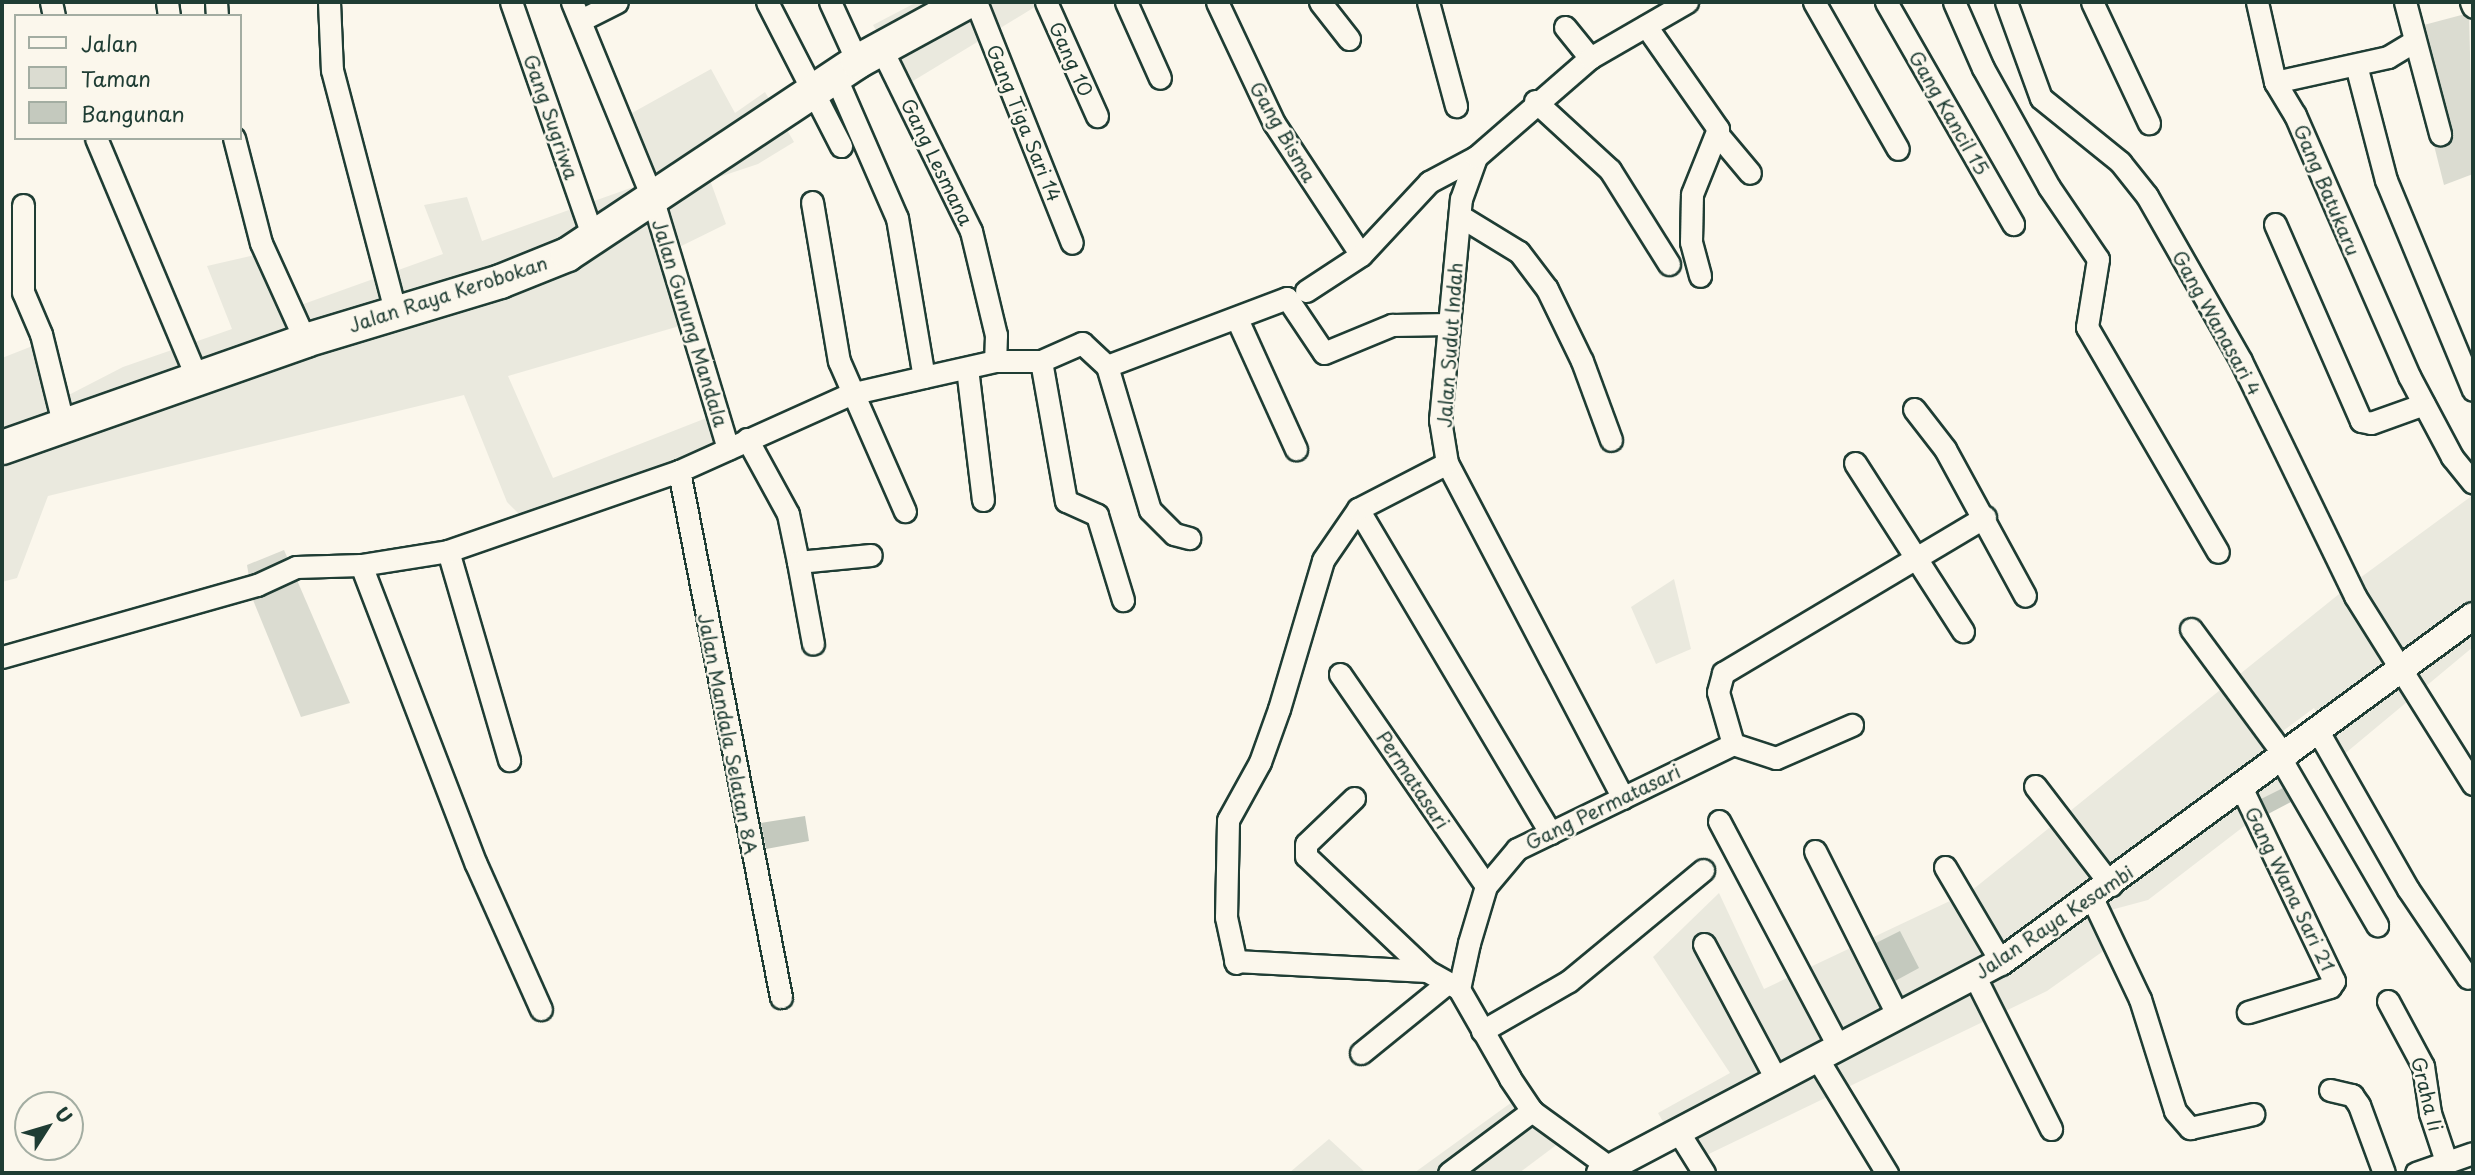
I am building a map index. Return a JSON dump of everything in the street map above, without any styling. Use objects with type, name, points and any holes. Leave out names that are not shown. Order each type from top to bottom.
[{"type":"main road","name":"Jalan Raya Kerobokan","points":[[2,447],[196,376],[305,340],[396,314],[547,263],[847,69],[961,3]]},
{"type":"street","points":[[329,2],[332,70],[396,314]]},
{"type":"street","name":"Gang Sugriwa","points":[[511,2],[591,232]]},
{"type":"street","points":[[576,11],[617,2]]},
{"type":"street","points":[[767,2],[847,69]]},
{"type":"street","points":[[830,2],[847,69],[897,218],[924,377]]},
{"type":"street","name":"Gang 10","points":[[1046,2],[1097,116]]},
{"type":"street","points":[[1126,2],[1160,78]]},
{"type":"street","name":"Gang Bisma","points":[[1217,2],[1274,123],[1361,255]]},
{"type":"street","points":[[1320,2],[1349,39]]},
{"type":"street","points":[[1428,2],[1456,107]]},
{"type":"street","points":[[1814,2],[1898,149]]},
{"type":"street","name":"Gang Kancil 15","points":[[1886,2],[2013,224]]},
{"type":"street","points":[[1954,2],[1983,68],[2049,187],[2098,259],[2087,327],[2218,552]]},
{"type":"street","name":"Gang Wanasari 4","points":[[2006,2],[2041,98],[2120,162],[2152,205],[2241,361],[2331,552],[2473,784]]},
{"type":"street","points":[[2092,2],[2149,123]]},
{"type":"street","name":"Gang Batukaru","points":[[2257,2],[2275,82],[2295,115],[2409,376],[2424,404],[2469,471]]},
{"type":"street","points":[[2405,2],[2440,134]]},
{"type":"street","points":[[2471,2],[2473,7]]},
{"type":"street","name":"Gang Tiga Sari 14","points":[[961,3],[1072,243]]},
{"type":"street","points":[[1306,290],[1361,255],[1444,172],[1470,160],[1535,102],[1579,45],[1646,26],[1677,4]]},
{"type":"street","name":"Jalan Gunung Mandala","points":[[576,11],[652,197],[728,449]]},
{"type":"street","points":[[1646,26],[1719,136],[1750,173]]},
{"type":"street","points":[[2275,82],[2356,65],[2415,41]]},
{"type":"street","points":[[2356,65],[2386,180],[2473,390]]},
{"type":"street","points":[[841,146],[847,69]]},
{"type":"street","name":"Gang Lesmana","points":[[847,69],[971,231],[996,335],[995,361]]},
{"type":"street","points":[[1535,102],[1610,170],[1669,264]]},
{"type":"street","points":[[1700,276],[1691,242],[1692,194],[1694,180],[1719,136]]},
{"type":"street","points":[[97,140],[196,376]]},
{"type":"street","points":[[235,140],[261,243],[305,340]]},
{"type":"street","name":"Jalan Sudut Indah","points":[[1470,160],[1460,216],[1440,420],[1447,463],[1623,798]]},
{"type":"street","points":[[812,202],[839,361],[850,394],[905,511]]},
{"type":"street","points":[[23,205],[23,292],[41,334],[63,423]]},
{"type":"street","points":[[1460,216],[1519,252],[1547,289],[1582,361],[1611,440]]},
{"type":"street","points":[[2274,224],[2361,421],[2371,423],[2424,404]]},
{"type":"street","points":[[1107,366],[1291,300],[1324,353],[1392,325],[1450,324]]},
{"type":"street","points":[[1237,319],[1296,449]]},
{"type":"street","points":[[2,657],[257,584],[296,567],[361,565],[448,551],[679,471],[850,394],[995,361],[1041,361],[1082,343],[1107,366],[1150,510],[1161,525],[1189,538]]},
{"type":"street","points":[[1041,361],[1066,501],[1097,515],[1123,600]]},
{"type":"street","points":[[967,368],[983,500]]},
{"type":"street","points":[[1914,410],[1945,449],[1985,517],[2025,596]]},
{"type":"street","points":[[747,439],[788,514],[813,644]]},
{"type":"street","points":[[1427,971],[1236,962],[1226,917],[1228,820],[1260,762],[1279,709],[1323,560],[1358,509],[1447,463]]},
{"type":"street","points":[[1855,463],[1918,555],[1963,631]]},
{"type":"street","name":"Jalan Mandala Selatan 8A","points":[[679,471],[781,997]]},
{"type":"street","points":[[1358,509],[1550,833]]},
{"type":"street","points":[[1852,725],[1776,758],[1733,744],[1718,692],[1723,673],[1985,517]]},
{"type":"street","points":[[448,551],[509,760]]},
{"type":"street","points":[[798,562],[871,555]]},
{"type":"street","points":[[361,565],[476,864],[541,1009]]},
{"type":"street","name":"Jalan Raya Kesambi","points":[[1604,1170],[2001,962],[2284,760],[2473,616]]},
{"type":"street","points":[[2191,629],[2284,760],[2377,925]]},
{"type":"street","name":"Permatasari","points":[[1340,674],[1486,886]]},
{"type":"street","points":[[2319,733],[2408,889],[2469,978]]},
{"type":"street","name":"Gang Permatasari","points":[[1452,986],[1486,886],[1517,849],[1733,744]]},
{"type":"street","points":[[2035,786],[2102,892],[2140,999],[2175,1111],[2190,1128],[2253,1114]]},
{"type":"street","name":"Gang Wana Sari 21","points":[[2242,789],[2334,981],[2330,987],[2248,1012]]},
{"type":"street","points":[[1354,798],[1306,844],[1306,856],[1427,971],[1452,986],[1532,1111],[1604,1170]]},
{"type":"street","points":[[1719,821],[1827,1052],[1888,1173]]},
{"type":"street","points":[[1815,851],[1898,1016]]},
{"type":"street","points":[[1945,867],[2001,962]]},
{"type":"street","points":[[1482,1031],[1569,981],[1703,870]]},
{"type":"street","points":[[1704,944],[1777,1081]]},
{"type":"street","points":[[1975,977],[2051,1129]]},
{"type":"street","points":[[1361,1053],[1452,986]]},
{"type":"street","name":"Graha Ii","points":[[2388,1001],[2423,1066],[2430,1113],[2446,1161]]},
{"type":"street","points":[[2330,1090],[2352,1096],[2359,1105],[2384,1173]]},
{"type":"street","points":[[1449,1173],[1532,1111]]},
{"type":"street","points":[[1679,1133],[1704,1173]]},
{"type":"street","points":[[2416,1173],[2473,1153]]},
{"type":"shaded area","points":[[917,2],[1043,2],[908,84],[873,25]]},
{"type":"shaded area","points":[[711,69],[735,113],[765,92],[794,142],[758,164],[710,180],[726,224],[661,256],[683,325],[508,376],[553,478],[709,417],[717,466],[663,473],[533,528],[507,502],[464,395],[48,496],[17,578],[2,582],[2,358],[35,345],[57,401],[123,367],[232,329],[207,266],[277,250],[298,306],[443,254],[424,205],[467,197],[482,241],[639,185],[623,118]]},
{"type":"shaded area","points":[[2473,495],[2473,647],[2342,756],[2314,708],[2272,739],[2299,784],[2148,900],[2096,914],[2109,947],[2047,991],[1688,1164],[1658,1113],[1730,1073],[1653,957],[1719,893],[1764,989],[1971,891],[2349,586]]},
{"type":"shaded area","points":[[1674,579],[1691,649],[1656,664],[1631,607]]},
{"type":"shaded area","points":[[1519,1097],[1571,1134],[1519,1173],[1414,1173]]},
{"type":"shaded area","points":[[1329,1139],[1366,1173],[1289,1173]]},
{"type":"green space","points":[[2469,13],[2473,174],[2444,185],[2405,30]]},
{"type":"green space","points":[[284,550],[350,703],[301,717],[253,600],[247,565]]},
{"type":"building","points":[[2283,788],[2291,802],[2268,814],[2261,799]]},
{"type":"building","points":[[805,816],[809,841],[766,849],[761,823]]},
{"type":"building","points":[[1900,931],[1919,968],[1895,981],[1876,943]]}]
